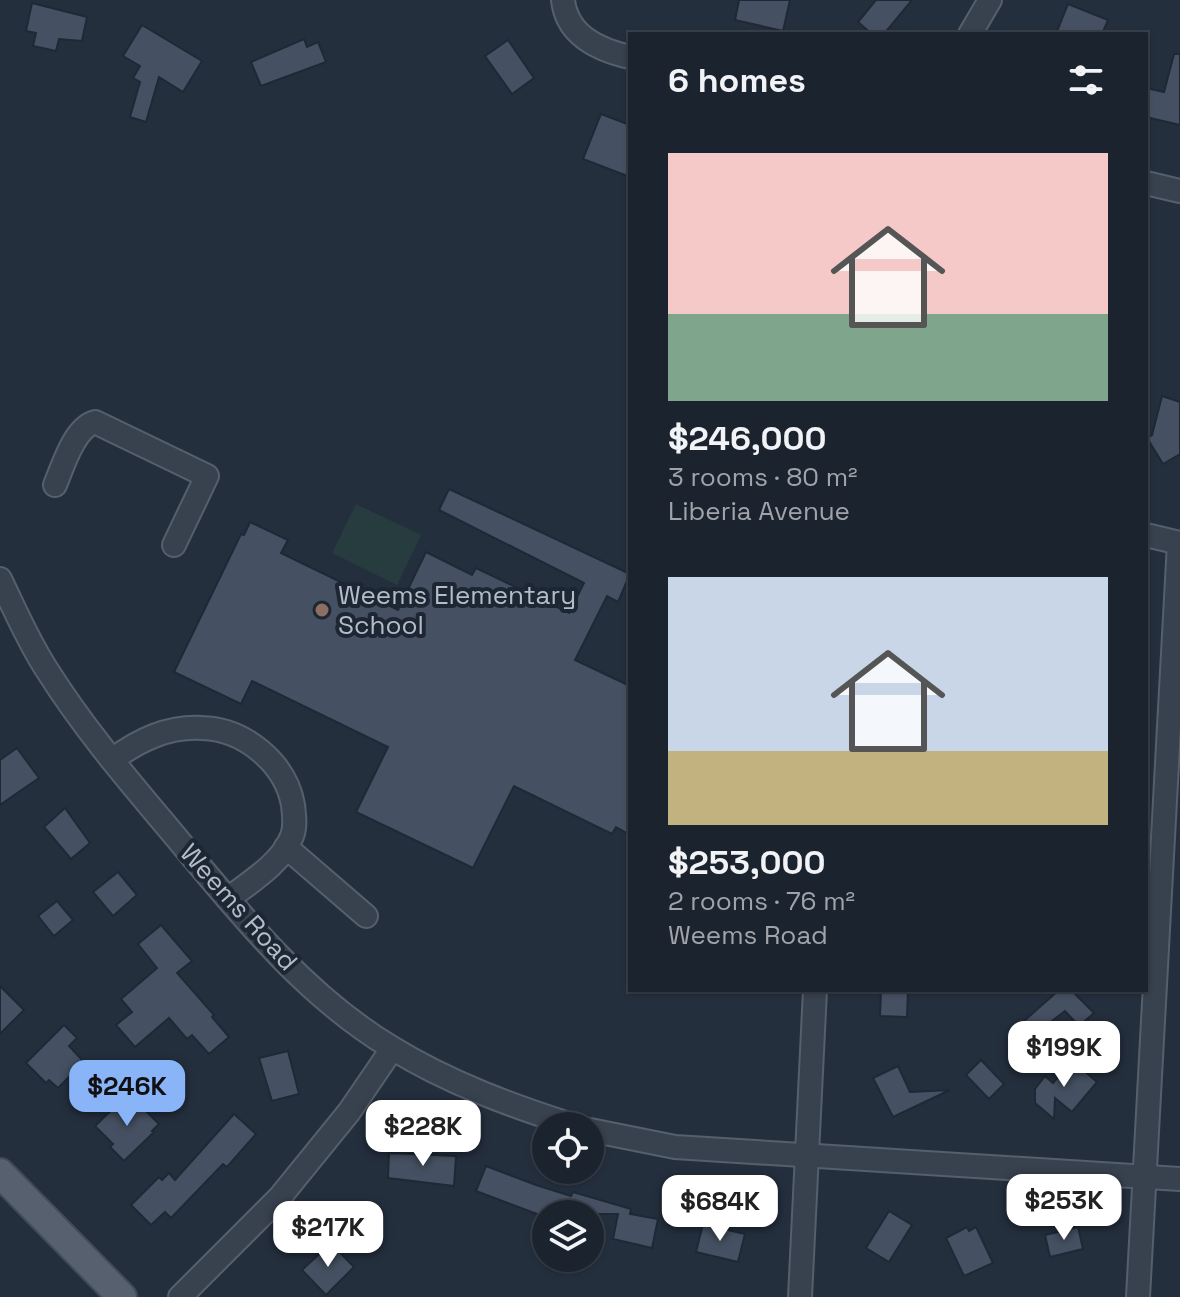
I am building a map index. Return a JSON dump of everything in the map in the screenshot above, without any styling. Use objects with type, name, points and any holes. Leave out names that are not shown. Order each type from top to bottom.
[{"type":"main road","points":[[0,1173],[122,1297]]},
{"type":"street","points":[[563,0],[570,22],[582,37],[597,47],[628,56]]},
{"type":"street","points":[[971,32],[990,0]]},
{"type":"street","points":[[1148,183],[1180,191]]},
{"type":"street","points":[[55,485],[80,433],[88,424],[95,422],[207,476],[174,545]]},
{"type":"street","points":[[1138,1297],[1180,543],[1148,535]]},
{"type":"street","name":"Weems Road","points":[[0,579],[29,641],[48,672],[112,760],[270,947],[323,997],[392,1049],[458,1083],[532,1112]]},
{"type":"street","points":[[112,760],[134,744],[158,734],[204,728],[235,735],[268,758],[287,784],[295,820],[293,834],[266,869],[228,899]]},
{"type":"street","points":[[286,847],[366,916]]},
{"type":"street","points":[[800,1297],[815,992]]},
{"type":"street","points":[[180,1297],[248,1231],[299,1175],[349,1112],[392,1049]]},
{"type":"street","points":[[604,1133],[675,1147],[1180,1179]]},
{"type":"green space","points":[[356,504],[421,535],[397,585],[332,553]]},
{"type":"building","points":[[739,0],[790,0],[783,31],[735,20]]},
{"type":"building","points":[[876,0],[912,0],[886,32],[870,32],[858,22]]},
{"type":"building","points":[[32,3],[87,17],[82,41],[59,39],[56,51],[33,46],[36,33],[26,31]]},
{"type":"building","points":[[1068,4],[1108,20],[1103,32],[1057,32]]},
{"type":"building","points":[[142,25],[202,61],[183,92],[159,77],[146,122],[130,117],[140,82],[133,78],[140,66],[123,56]]},
{"type":"building","points":[[304,39],[307,47],[318,42],[326,62],[261,86],[251,62]]},
{"type":"building","points":[[508,40],[534,78],[512,94],[485,56]]},
{"type":"building","points":[[1174,54],[1180,54],[1180,125],[1148,117],[1148,88],[1164,92]]},
{"type":"building","points":[[601,114],[628,124],[628,176],[583,159]]},
{"type":"building","points":[[1162,396],[1180,402],[1180,454],[1163,464],[1148,440]]},
{"type":"building","points":[[449,489],[628,573],[618,602],[607,596],[575,660],[628,685],[628,834],[616,827],[612,834],[514,786],[473,868],[356,812],[388,747],[252,681],[241,704],[174,672],[241,534],[244,535],[250,522],[288,540],[281,553],[398,610],[426,552],[472,575],[476,568],[569,613],[584,583],[439,510]]},
{"type":"building","points":[[17,748],[39,778],[0,805],[0,760]]},
{"type":"building","points":[[65,808],[90,843],[71,859],[44,827]]},
{"type":"building","points":[[118,872],[137,895],[113,916],[93,892]]},
{"type":"building","points":[[57,901],[73,920],[54,936],[38,916]]},
{"type":"building","points":[[161,925],[192,961],[177,973],[229,1037],[209,1054],[192,1035],[187,1039],[169,1018],[135,1047],[116,1025],[132,1012],[121,999],[157,968],[138,944]]},
{"type":"building","points":[[0,986],[24,1010],[0,1034]]},
{"type":"building","points":[[881,992],[908,992],[907,1017],[880,1016]]},
{"type":"building","points":[[1057,992],[1073,992],[1094,1013],[1079,1026],[1065,1011],[1027,1040],[1016,1028]]},
{"type":"building","points":[[64,1025],[77,1038],[69,1046],[84,1062],[58,1088],[49,1080],[46,1083],[26,1063]]},
{"type":"building","points":[[288,1051],[299,1094],[272,1101],[259,1058]]},
{"type":"building","points":[[981,1060],[1004,1084],[989,1099],[966,1075]]},
{"type":"building","points":[[1072,1060],[1097,1082],[1072,1112],[1055,1098],[1054,1119],[1035,1103],[1035,1089],[1045,1076],[1053,1083]]},
{"type":"building","points":[[898,1066],[910,1092],[950,1090],[893,1117],[873,1078]]},
{"type":"building","points":[[122,1100],[132,1109],[138,1103],[159,1124],[124,1161],[95,1126]]},
{"type":"building","points":[[234,1114],[256,1134],[227,1167],[223,1164],[171,1218],[165,1212],[151,1225],[131,1205],[159,1177],[162,1180],[169,1173],[175,1180]]},
{"type":"building","points":[[389,1153],[456,1156],[454,1186],[388,1178]]},
{"type":"building","points":[[486,1166],[571,1196],[573,1192],[600,1200],[532,1200],[532,1212],[476,1191]]},
{"type":"building","points":[[604,1201],[631,1209],[630,1214],[658,1219],[652,1248],[613,1239],[618,1214],[604,1214]]},
{"type":"building","points":[[889,1211],[912,1225],[889,1262],[866,1248]]},
{"type":"building","points":[[703,1224],[745,1234],[738,1262],[696,1252]]},
{"type":"building","points":[[967,1227],[969,1231],[976,1227],[993,1263],[964,1276],[946,1238]]},
{"type":"building","points":[[1078,1227],[1083,1249],[1050,1257],[1045,1235]]},
{"type":"building","points":[[331,1243],[354,1267],[326,1295],[302,1270]]},
{"type":"place","name":"Weems Elementary School","points":[[322,610]]}]
